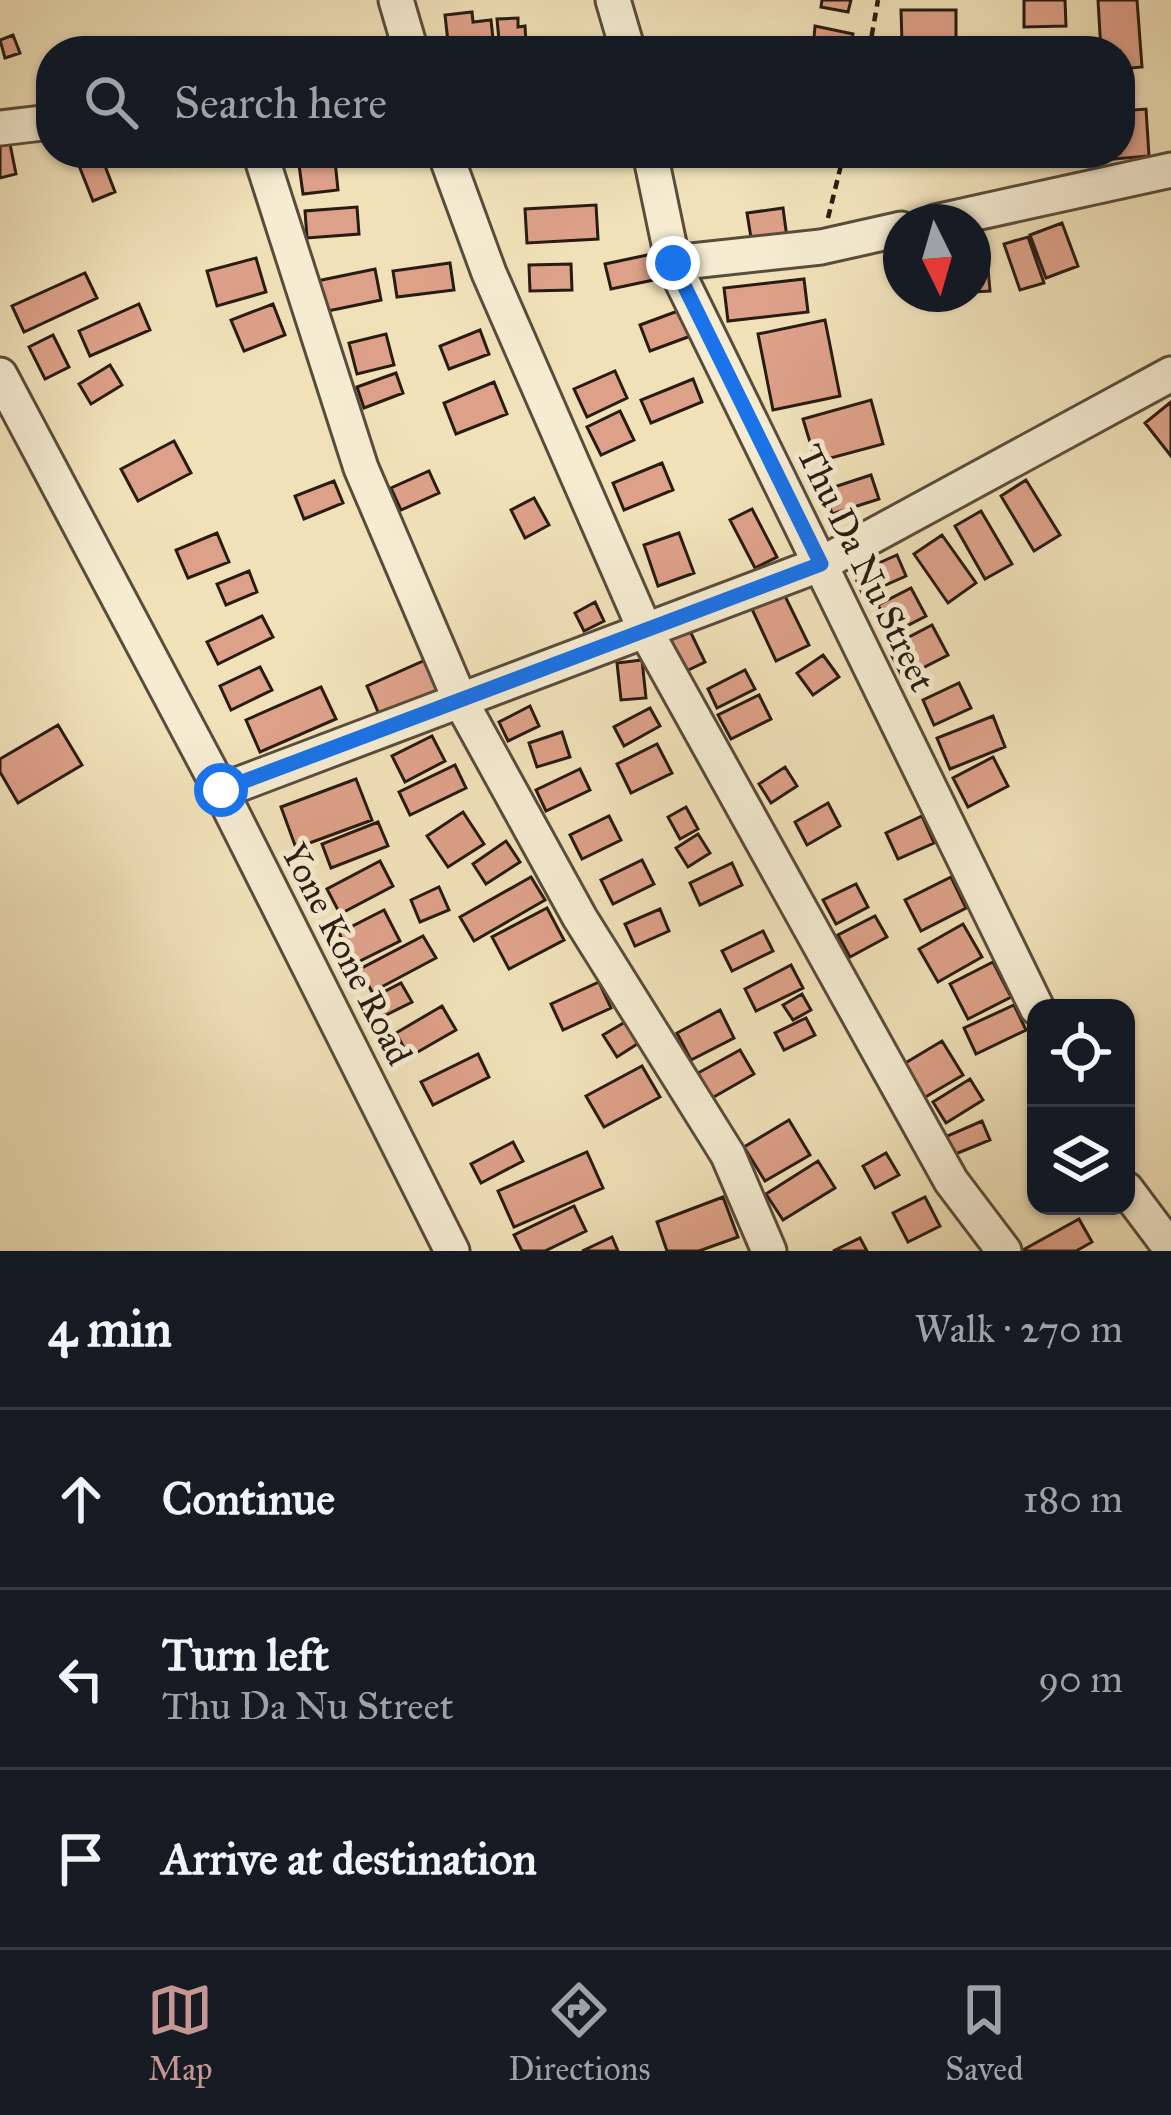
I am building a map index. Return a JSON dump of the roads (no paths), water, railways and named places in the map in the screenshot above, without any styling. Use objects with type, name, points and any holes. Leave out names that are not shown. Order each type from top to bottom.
[{"type":"street","points":[[396,0],[407,36]]},
{"type":"street","points":[[613,0],[624,36]]},
{"type":"street","points":[[0,128],[36,124]]},
{"type":"street","points":[[265,168],[361,468],[460,700],[580,918],[728,1155],[769,1251]]},
{"type":"street","points":[[450,168],[489,273],[646,630],[951,1181],[1004,1251]]},
{"type":"street","name":"Thu Da Nu Street","points":[[653,168],[673,263],[1033,999]]},
{"type":"street","points":[[991,210],[1171,170]]},
{"type":"street","points":[[673,263],[821,247],[883,234]]},
{"type":"street","points":[[221,790],[821,564],[1171,374]]},
{"type":"street","name":"Yone Kone Road","points":[[0,375],[221,790],[452,1251]]},
{"type":"street","points":[[1135,1202],[1171,1249]]}]
